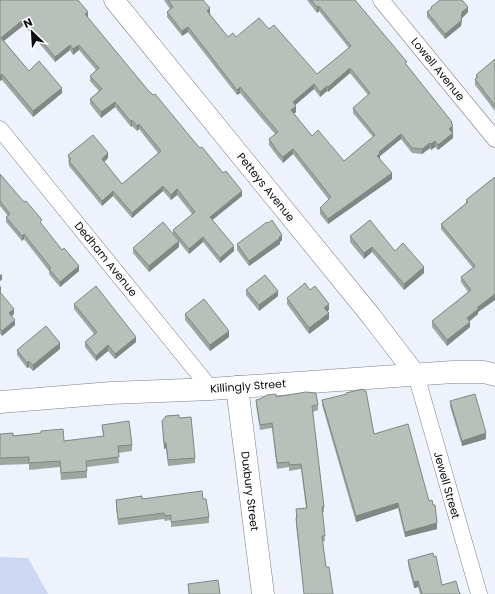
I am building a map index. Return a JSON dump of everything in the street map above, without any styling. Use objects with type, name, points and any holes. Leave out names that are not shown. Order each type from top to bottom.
[{"type":"main road","name":"Killingly Street","points":[[1,400],[111,393],[211,389],[461,372],[484,372],[495,375]]},
{"type":"main road","name":"Duxbury Street","points":[[237,387],[263,594]]},
{"type":"street","name":"Petteys Avenue","points":[[114,0],[371,316],[416,375]]},
{"type":"street","name":"Lowell Avenue","points":[[381,0],[495,139]]},
{"type":"street","name":"Dedham Avenue","points":[[0,129],[211,389]]},
{"type":"street","name":"Jewell Street","points":[[416,375],[478,594]]},
{"type":"shaded area","points":[[0,557],[28,558],[48,594],[0,594]]},
{"type":"building","points":[[0,0],[78,0],[88,12],[85,14],[147,89],[153,95],[155,94],[198,146],[200,148],[202,147],[223,173],[226,171],[242,191],[210,217],[234,246],[220,258],[203,237],[189,249],[173,230],[195,212],[177,189],[171,195],[163,186],[132,213],[113,191],[102,201],[69,161],[71,159],[68,155],[93,135],[108,153],[102,159],[122,184],[161,151],[139,124],[137,126],[132,120],[131,122],[115,102],[101,112],[90,99],[102,89],[90,76],[99,68],[79,45],[73,49],[70,45],[55,57],[24,19],[1,38],[29,71],[39,61],[62,88],[33,111],[2,74],[0,76]]},
{"type":"building","points":[[168,0],[203,0],[210,8],[207,11],[228,37],[233,33],[236,37],[259,18],[269,29],[274,25],[317,74],[351,46],[319,6],[317,7],[311,0],[355,0],[407,62],[405,63],[452,122],[451,123],[453,125],[449,129],[453,133],[438,145],[435,141],[422,149],[412,148],[401,134],[379,152],[380,154],[377,156],[392,173],[328,219],[320,208],[331,197],[293,149],[283,157],[278,152],[269,139],[278,132],[240,87],[237,90],[188,27],[182,31],[167,12],[173,7]],"holes":[[[350,68],[370,93],[353,108],[375,135],[344,161],[318,130],[312,136],[291,110],[296,106],[293,102],[314,84],[320,92]]]},
{"type":"building","points":[[440,0],[462,0],[468,7],[462,12],[461,21],[445,34],[427,12]]},
{"type":"building","points":[[495,59],[495,106],[475,79],[478,77],[476,75]]},
{"type":"building","points":[[0,174],[42,220],[40,222],[62,250],[64,248],[79,266],[60,282],[24,234],[22,236],[6,217],[10,214],[0,201]]},
{"type":"building","points":[[495,177],[495,294],[467,318],[470,322],[447,340],[432,321],[471,290],[461,277],[475,266],[441,224],[468,202],[466,200]]},
{"type":"building","points":[[272,220],[282,235],[249,261],[237,244]]},
{"type":"building","points":[[370,220],[395,251],[403,243],[424,267],[404,284],[372,247],[364,253],[350,236]]},
{"type":"building","points":[[163,222],[179,241],[149,266],[133,248]]},
{"type":"building","points":[[265,275],[278,291],[259,305],[246,290]]},
{"type":"building","points":[[305,283],[310,290],[315,286],[329,304],[324,308],[329,313],[309,328],[287,298]]},
{"type":"building","points":[[96,286],[136,337],[115,354],[108,345],[96,356],[85,342],[97,332],[74,304]]},
{"type":"building","points":[[0,292],[14,309],[9,313],[15,320],[2,331],[0,328]]},
{"type":"building","points":[[204,299],[229,331],[210,345],[185,314]]},
{"type":"building","points":[[46,326],[60,343],[33,365],[29,361],[27,363],[17,350]]},
{"type":"building","points":[[363,389],[366,391],[374,434],[408,424],[429,501],[432,500],[433,505],[435,505],[437,523],[405,532],[398,503],[356,516],[322,400]]},
{"type":"building","points":[[306,392],[316,393],[318,405],[312,406],[324,507],[322,507],[325,536],[322,536],[326,567],[329,567],[333,594],[304,594],[296,518],[296,509],[307,508],[301,464],[289,465],[289,462],[277,463],[272,423],[260,425],[256,400],[267,395],[276,394],[276,397]]},
{"type":"building","points":[[475,394],[486,433],[462,441],[450,401]]},
{"type":"building","points":[[179,415],[179,418],[191,417],[195,458],[168,460],[166,443],[164,443],[162,421],[166,416]]},
{"type":"building","points":[[129,421],[132,445],[118,446],[119,457],[86,461],[87,471],[61,473],[60,461],[29,463],[29,457],[0,458],[0,434],[13,433],[13,436],[63,429],[64,441],[104,436],[102,425]]},
{"type":"building","points":[[202,491],[203,499],[206,499],[209,517],[171,522],[171,515],[165,516],[164,513],[118,519],[116,500],[142,496],[142,499]]},
{"type":"building","points":[[433,553],[434,557],[436,556],[442,585],[456,581],[461,594],[422,594],[418,581],[414,582],[408,560]]},
{"type":"building","points":[[218,580],[220,594],[189,594],[188,584]]}]
